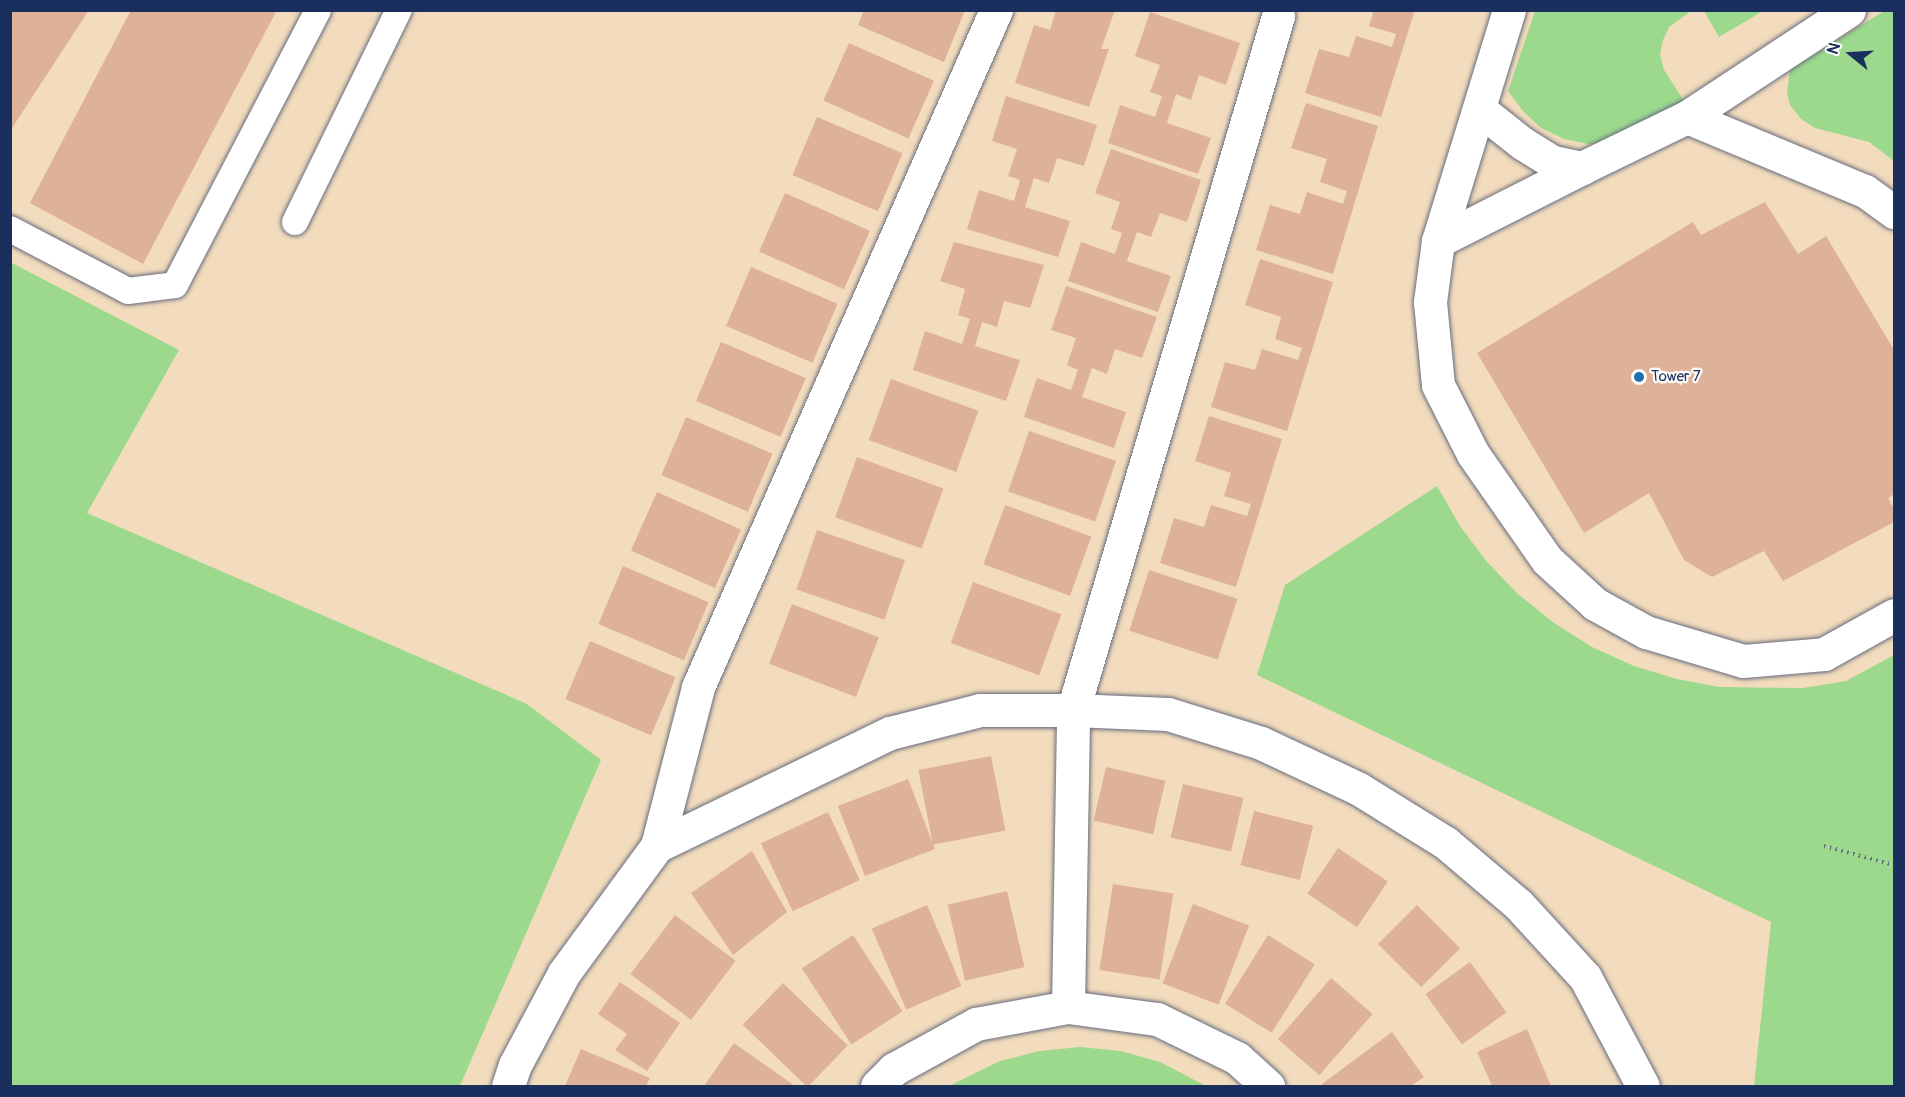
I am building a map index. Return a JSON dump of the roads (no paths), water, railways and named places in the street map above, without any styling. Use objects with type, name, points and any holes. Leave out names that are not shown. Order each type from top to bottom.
[{"type":"street","points":[[508,1086],[515,1065],[564,973],[657,846],[698,687],[996,10]]},
{"type":"street","points":[[1509,10],[1438,241],[1430,302],[1438,385],[1473,454],[1547,560],[1595,604],[1646,632],[1743,661],[1824,654],[1894,615]]},
{"type":"street","points":[[1438,241],[1687,117],[1850,10]]},
{"type":"street","points":[[1068,1007],[1073,710],[1273,12]]},
{"type":"street","points":[[1479,109],[1522,143],[1553,162],[1582,168]]},
{"type":"street","points":[[1687,117],[1865,191],[1894,212]]},
{"type":"street","points":[[657,846],[890,733],[980,710],[1073,710],[1168,714],[1262,742],[1359,789],[1446,843],[1518,904],[1585,977],[1643,1086]]},
{"type":"street","points":[[877,1086],[894,1069],[976,1024],[1068,1007],[1157,1019],[1237,1058],[1268,1086]]},
{"type":"lane","points":[[10,229],[128,291],[175,285],[318,10]]},
{"type":"lane","points":[[295,222],[399,10]]},
{"type":"place","name":"Tower 7","points":[[1639,377]]}]
